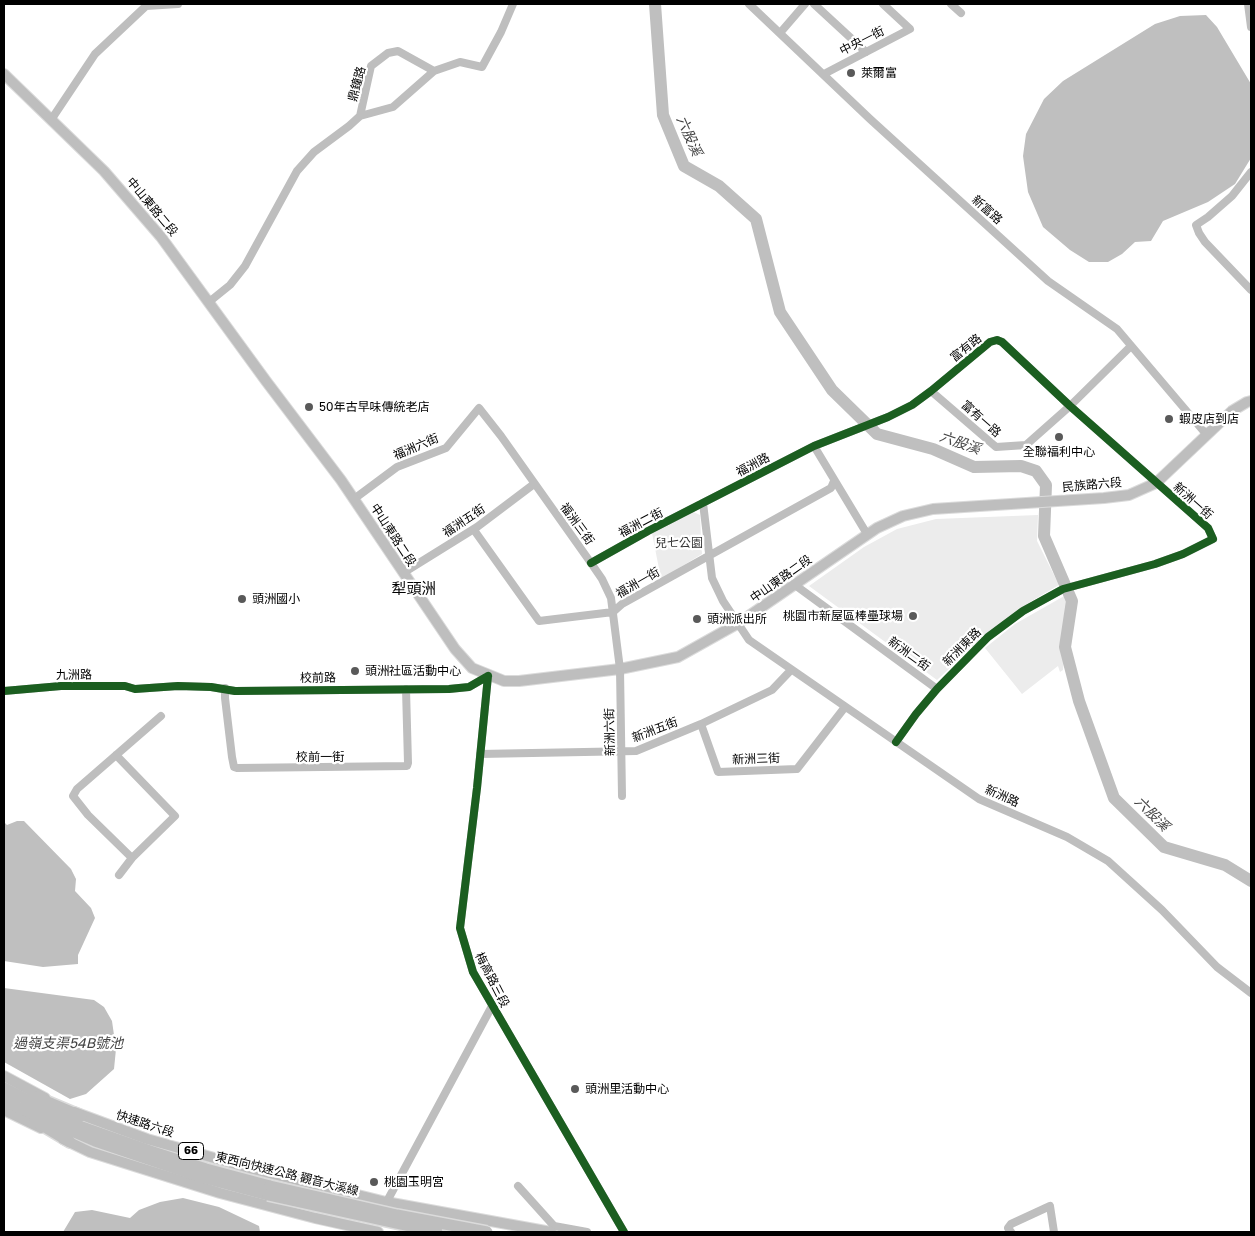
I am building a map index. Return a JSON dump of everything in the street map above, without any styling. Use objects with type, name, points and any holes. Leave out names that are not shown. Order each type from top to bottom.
[{"type":"highway","points":[[4,1084],[81,1116]]},
{"type":"highway","name":"東西向快速公路 觀音大溪線","points":[[4,1088],[79,1126],[206,1169],[270,1186],[397,1215],[487,1232]]},
{"type":"highway","points":[[4,1101],[70,1142]]},
{"type":"highway","name":"東西向快速公路 觀音大溪線","points":[[4,1101],[95,1140],[201,1177],[268,1196],[437,1232]]},
{"type":"main road","name":"中山東路二段","points":[[4,74],[104,171],[162,236],[354,499],[455,649],[472,668],[488,676],[504,681],[519,682],[620,668],[678,657],[738,624],[877,528],[903,516],[933,509]]},
{"type":"main road","name":"民族路六段","points":[[933,509],[1128,494],[1156,482],[1206,434],[1232,412],[1246,402],[1251,401]]},
{"type":"main road","name":"快速路六段","points":[[4,1076],[81,1116],[253,1169],[386,1202],[551,1232]]},
{"type":"main road","points":[[4,1110],[90,1152],[220,1193],[373,1232]]},
{"type":"street","points":[[51,120],[95,54],[146,6],[178,4]]},
{"type":"street","points":[[360,116],[393,107],[434,71],[460,62],[482,67],[501,32],[513,4]]},
{"type":"street","name":"新富路","points":[[749,4],[878,126],[1048,281],[1117,330],[1206,434]]},
{"type":"street","points":[[780,33],[805,4]]},
{"type":"street","points":[[814,4],[866,52]]},
{"type":"street","name":"中央一街","points":[[824,74],[910,29],[883,4]]},
{"type":"street","points":[[952,4],[961,13]]},
{"type":"street","points":[[1248,4],[1251,27]]},
{"type":"street","name":"鼎鐘路","points":[[209,302],[230,285],[245,266],[297,171],[314,152],[360,116],[372,66],[388,52],[398,51],[434,71]]},
{"type":"street","points":[[1251,172],[1232,196],[1208,217],[1196,224],[1205,242],[1251,290]]},
{"type":"street","name":"富有路","points":[[814,446],[888,417],[912,405],[932,391],[990,342],[997,340],[1002,342],[1070,406],[1156,482]]},
{"type":"street","name":"富有一路","points":[[932,391],[996,447],[1006,448],[1026,445],[1070,406],[1131,346]]},
{"type":"street","name":"福洲六街","points":[[354,499],[397,467],[446,448],[479,408]]},
{"type":"street","name":"福洲三街","points":[[479,408],[501,436],[602,579],[610,598],[613,612],[620,668]]},
{"type":"street","points":[[814,446],[867,534]]},
{"type":"street","name":"福洲路","points":[[703,503],[814,446]]},
{"type":"street","name":"福洲一街","points":[[474,530],[538,621],[613,612],[622,604],[831,488],[834,481]]},
{"type":"street","name":"新洲一街","points":[[1156,482],[1208,528],[1213,539]]},
{"type":"street","name":"福洲五街","points":[[403,573],[474,530],[534,484]]},
{"type":"street","points":[[703,503],[710,569],[716,589],[738,624]]},
{"type":"street","name":"福洲二街","points":[[591,563],[703,503]]},
{"type":"street","name":"新洲東路","points":[[896,742],[937,689],[988,637],[1023,611],[1076,584],[1155,564],[1183,554],[1213,539]]},
{"type":"street","name":"新洲二街","points":[[795,585],[937,689]]},
{"type":"street","name":"新洲路","points":[[738,624],[749,640],[979,799],[1067,837],[1108,861],[1162,910],[1217,967],[1251,993]]},
{"type":"street","name":"新洲六街","points":[[620,668],[622,796]]},
{"type":"street","name":"新洲五街","points":[[480,754],[636,751],[700,724],[772,690],[791,670]]},
{"type":"street","name":"校前路","points":[[145,688],[178,686],[225,688],[235,691],[449,689],[469,687],[488,676]]},
{"type":"street","name":"梅高路三段","points":[[488,676],[460,928],[473,972],[624,1232]]},
{"type":"street","name":"九洲路","points":[[4,691],[61,686],[125,686],[135,689],[145,688]]},
{"type":"street","name":"校前一街","points":[[225,688],[232,757],[234,766],[237,768],[407,766],[406,688]]},
{"type":"street","name":"新洲三街","points":[[700,724],[718,772],[797,769],[845,707]]},
{"type":"street","points":[[132,858],[88,815],[73,796],[77,789],[161,716]]},
{"type":"street","points":[[116,755],[175,816],[132,858],[118,875]]},
{"type":"street","points":[[373,1232],[386,1202],[492,1006]]},
{"type":"street","points":[[518,1186],[554,1226],[587,1232]]},
{"type":"street","points":[[1011,1232],[1008,1228],[1011,1224],[1050,1206],[1054,1232]]},
{"type":"green space","name":"兒七公園","points":[[691,511],[700,515],[702,554],[661,579],[652,533]]},
{"type":"green space","points":[[1038,515],[1037,541],[1059,585],[1030,602],[992,629],[937,680],[809,586],[864,547],[897,529],[936,519]]},
{"type":"green space","points":[[1066,595],[1069,608],[1063,670],[1060,672],[1058,666],[1022,694],[985,648],[1015,624]]},
{"type":"water","points":[[1206,15],[1217,27],[1251,84],[1251,158],[1235,184],[1208,202],[1163,221],[1151,241],[1135,242],[1122,254],[1108,262],[1089,262],[1070,250],[1043,227],[1028,192],[1023,156],[1026,134],[1044,99],[1063,81],[1155,24],[1180,16]]},
{"type":"water","points":[[17,821],[24,821],[71,869],[76,879],[75,891],[91,908],[95,918],[78,955],[78,964],[43,967],[4,961],[4,822],[7,825]]},
{"type":"water","name":"過嶺支渠54B號池","points":[[4,988],[94,1000],[104,1007],[112,1021],[116,1049],[114,1069],[86,1094],[70,1099],[4,1062]]},
{"type":"water","points":[[183,1198],[219,1207],[259,1226],[260,1232],[63,1232],[75,1212],[92,1210],[130,1218],[139,1210],[160,1202]]},
{"type":"waterway","name":"六股溪","points":[[655,4],[663,115],[684,166],[719,186],[756,219],[780,312],[832,390],[877,434],[933,449],[974,467],[1021,466],[1036,471],[1046,485],[1044,536],[1072,601],[1065,647],[1079,701],[1114,798],[1164,847],[1225,865],[1251,881]]},
{"type":"cycle path","points":[[591,563],[648,531],[814,446],[888,417],[912,405],[990,342],[997,340],[1002,342],[1070,406],[1208,528],[1213,539],[1183,554],[1155,564],[1063,589],[1023,611],[988,637],[937,689],[896,742]]},
{"type":"cycle path","points":[[488,676],[460,928],[473,972],[624,1232]]},
{"type":"cycle path","points":[[4,691],[61,686],[125,686],[135,689],[178,686],[211,687],[235,691],[449,689],[469,687],[488,676]]},
{"type":"place","name":"萊爾富","points":[[851,73]]},
{"type":"place","name":"50年古早味傳統老店","points":[[309,407]]},
{"type":"place","name":"蝦皮店到店","points":[[1169,419]]},
{"type":"place","name":"全聯福利中心","points":[[1059,437]]},
{"type":"place","name":"頭洲國小","points":[[242,599]]},
{"type":"place","name":"桃園市新屋區棒壘球場","points":[[913,616]]},
{"type":"place","name":"頭洲派出所","points":[[697,619]]},
{"type":"place","name":"頭洲社區活動中心","points":[[355,671]]},
{"type":"place","name":"頭洲里活動中心","points":[[575,1089]]},
{"type":"place","name":"桃園玉明宮","points":[[374,1182]]},
{"type":"district","name":"犁頭洲","points":[[414,589]]}]
